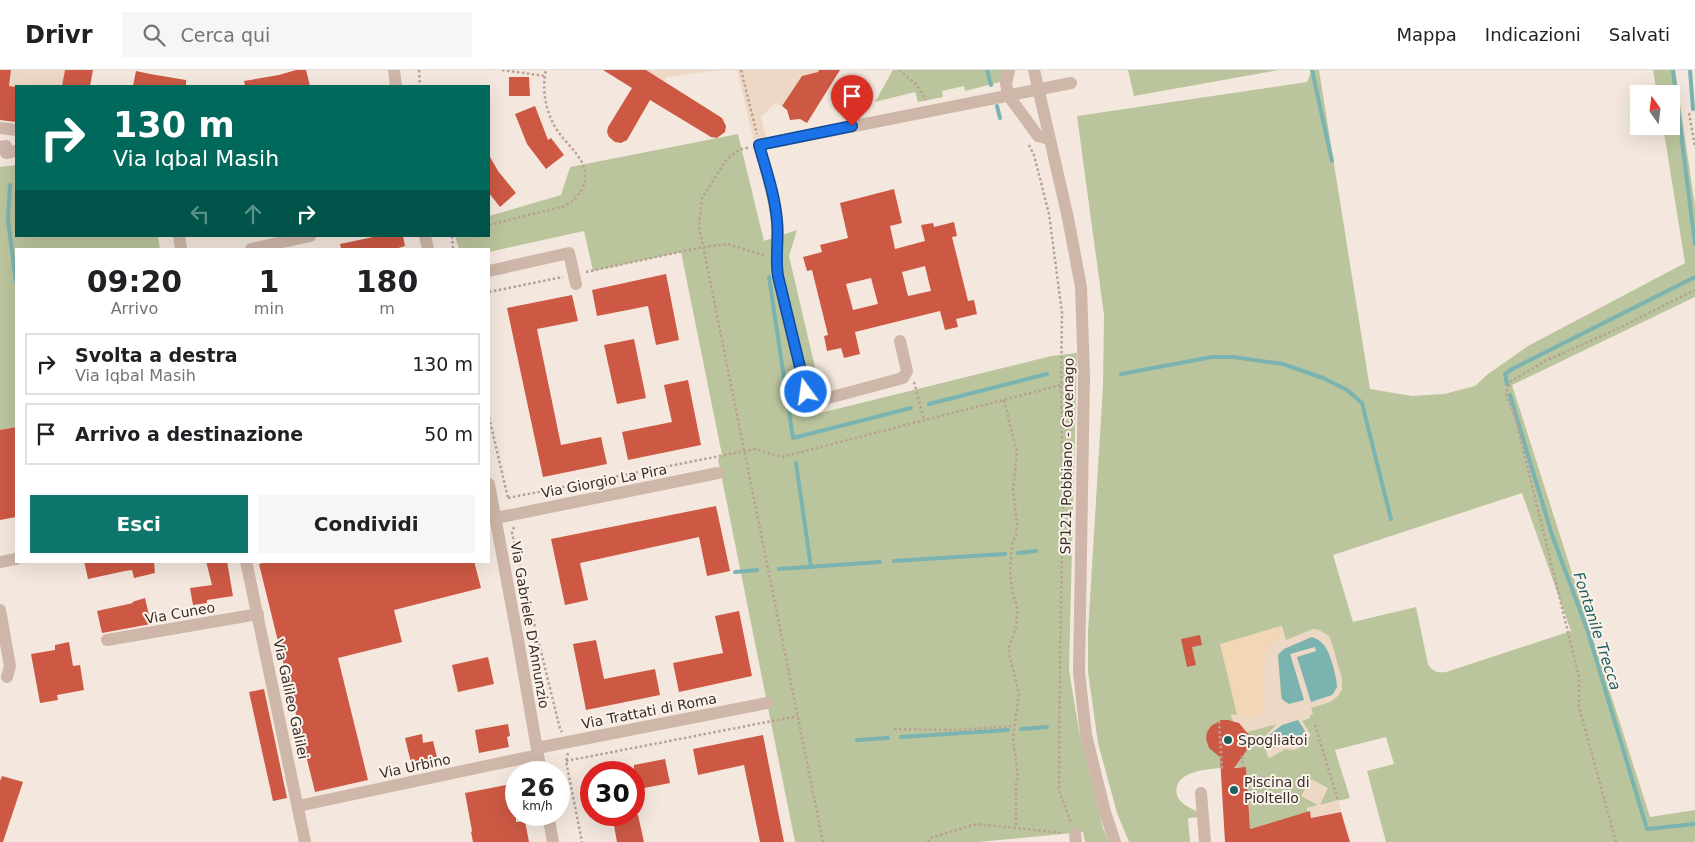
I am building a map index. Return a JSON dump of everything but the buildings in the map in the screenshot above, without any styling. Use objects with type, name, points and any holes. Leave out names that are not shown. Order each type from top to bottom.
[{"type":"street","points":[[394,70],[396,85]]},
{"type":"street","points":[[1009,70],[1006,83],[1008,95],[1038,136],[1049,139]]},
{"type":"street","name":"SP121 Pobbiano - Cavenago","points":[[1034,70],[1068,218],[1081,287],[1084,376],[1079,672],[1086,736],[1105,812],[1115,842]]},
{"type":"street","points":[[900,341],[906,368],[905,376],[897,381],[818,401],[811,401],[807,396],[778,276],[776,259],[777,216],[759,145],[1071,83]]},
{"type":"street","points":[[0,128],[15,130]]},
{"type":"street","points":[[256,248],[305,237]]},
{"type":"street","points":[[490,271],[569,253],[575,279]]},
{"type":"street","name":"Via Giorgio La Pira","points":[[496,518],[718,474]]},
{"type":"street","name":"Via Gabriele D'Annunzio","points":[[490,489],[539,761]]},
{"type":"street","points":[[0,562],[15,559]]},
{"type":"street","name":"Via Galileo Galilei","points":[[246,563],[305,842]]},
{"type":"street","points":[[0,610],[10,666],[7,677]]},
{"type":"street","name":"Via Cuneo","points":[[107,640],[258,614]]},
{"type":"street","name":"Via Trattati di Roma","points":[[537,751],[568,742],[767,703]]},
{"type":"street","name":"Via Urbino","points":[[298,806],[537,751]]},
{"type":"street","points":[[1201,793],[1205,842]]},
{"type":"street","points":[[550,826],[553,842]]},
{"type":"path","points":[[418,70],[420,85]]},
{"type":"path","points":[[502,70],[545,76]]},
{"type":"path","points":[[490,225],[565,206],[574,200],[586,181],[584,164],[561,136],[546,107],[544,90],[546,70]]},
{"type":"path","points":[[741,70],[759,145],[740,149],[727,159],[702,198],[699,226],[823,842]]},
{"type":"path","points":[[900,70],[916,84],[926,100]]},
{"type":"path","points":[[1689,113],[1695,147]]},
{"type":"path","points":[[928,842],[930,838],[977,824],[1016,828],[1075,838],[1059,790],[1064,504],[1061,385],[1062,313],[1045,198],[1034,156],[1027,141]]},
{"type":"path","points":[[490,292],[575,279],[703,247],[728,244],[776,259]]},
{"type":"path","points":[[1616,842],[1579,708],[1579,677],[1516,420],[1506,394],[1510,382],[1544,361],[1617,329],[1695,290]]},
{"type":"path","points":[[905,376],[914,380],[924,420]]},
{"type":"path","points":[[490,421],[508,498],[754,449],[782,457],[1061,385]]},
{"type":"path","points":[[1004,400],[1017,452],[1013,490],[1017,523],[1016,534],[1012,544],[1010,571],[1012,590],[1017,607],[1016,627],[1010,647],[1010,657],[1019,694],[1014,726],[1014,750],[1018,777],[1016,784],[1016,828]]},
{"type":"path","points":[[514,515],[516,522],[512,533],[560,729],[567,738],[569,746],[566,761],[798,716]]},
{"type":"path","points":[[1219,721],[1222,769]]},
{"type":"path","points":[[1315,725],[1338,800]]},
{"type":"path","points":[[894,729],[955,730],[1014,726]]},
{"type":"path","points":[[1242,756],[1243,767]]},
{"type":"path","points":[[570,781],[582,842]]},
{"type":"green space","points":[[893,70],[1004,70],[1000,82],[965,91],[964,86],[942,91],[943,97],[918,102],[915,92],[875,102]]},
{"type":"green space","points":[[1128,70],[1279,70],[1134,96]]},
{"type":"green space","points":[[1312,70],[1319,70],[1370,389],[1412,396],[1444,394],[1475,386],[1488,374],[1528,346],[1685,263],[1664,135],[1680,135],[1680,104],[1695,206],[1695,297],[1512,385],[1650,817],[1695,810],[1695,842],[1386,842],[1367,771],[1394,764],[1386,737],[1335,750],[1350,798],[1307,808],[1308,812],[1250,829],[1246,767],[1207,769],[1188,775],[1181,779],[1177,786],[1176,792],[1180,800],[1200,813],[1200,817],[1188,818],[1190,842],[1129,842],[1117,813],[1098,743],[1088,672],[1088,632],[1103,385],[1104,315],[1077,116],[1307,82]],"holes":[[[1522,493],[1571,631],[1446,672],[1435,671],[1428,664],[1416,607],[1353,622],[1333,555]]]},
{"type":"green space","points":[[1653,70],[1675,70],[1677,85],[1656,85]]},
{"type":"green space","points":[[738,134],[764,241],[797,230],[789,256],[817,376],[796,384],[804,417],[1051,356],[1077,353],[1069,670],[1079,731],[1103,828],[1109,842],[1085,842],[1083,832],[979,842],[795,842],[718,459],[722,455],[681,252],[593,271],[584,231],[490,252],[490,248],[459,248],[455,237],[490,237],[490,216],[561,195],[570,167]]},
{"type":"green space","points":[[15,165],[15,237],[158,237],[160,248],[15,248],[15,427],[0,430],[0,167]]},
{"type":"sand","points":[[1277,627],[1280,637],[1269,644],[1264,654],[1264,713],[1244,719],[1237,715],[1220,644]]},
{"type":"shaded area","points":[[11,70],[65,70],[62,85],[9,86]]},
{"type":"shaded area","points":[[646,70],[720,70],[667,77],[664,81]]},
{"type":"shaded area","points":[[737,70],[819,70],[818,73],[802,77],[782,106],[774,104],[761,117],[768,143],[755,146]]},
{"type":"shaded area","points":[[1282,626],[1286,640],[1313,629],[1329,636],[1342,679],[1342,690],[1330,702],[1311,708],[1313,714],[1310,715],[1310,718],[1302,721],[1311,735],[1299,748],[1294,750],[1285,749],[1270,758],[1268,757],[1263,738],[1277,724],[1240,734],[1231,714],[1243,713],[1245,718],[1264,713],[1264,654],[1269,644],[1280,637],[1277,627]],"holes":[[[1312,637],[1325,646],[1333,667],[1337,687],[1334,693],[1329,696],[1315,646],[1290,654],[1304,700],[1286,703],[1281,698],[1278,655],[1284,649]]]},
{"type":"shaded area","points":[[1311,779],[1328,788],[1320,805],[1338,800],[1341,811],[1315,817],[1313,822],[1310,811],[1307,811],[1307,808],[1318,805],[1301,796]]},
{"type":"water","points":[[1312,637],[1326,647],[1331,658],[1337,687],[1332,695],[1311,702],[1297,657],[1316,651],[1315,647],[1290,654],[1304,700],[1289,704],[1282,699],[1278,655],[1284,649]]},
{"type":"water","points":[[1298,720],[1305,731],[1296,742],[1285,741],[1274,748],[1267,737],[1282,725]]},
{"type":"waterway","points":[[987,70],[991,85]]},
{"type":"waterway","points":[[1312,70],[1332,161]]},
{"type":"waterway","name":"Fontanile Trecca","points":[[1673,70],[1695,244]]},
{"type":"waterway","points":[[1690,70],[1693,109]]},
{"type":"waterway","points":[[997,106],[1000,118]]},
{"type":"waterway","points":[[10,185],[8,220],[15,274]]},
{"type":"waterway","points":[[769,277],[793,438],[911,408]]},
{"type":"waterway","name":"Fontanile Trecca","points":[[1507,384],[1505,374],[1512,369],[1695,277]]},
{"type":"waterway","points":[[1121,374],[1212,357],[1233,357],[1283,364],[1323,378],[1347,390],[1362,403],[1391,519]]},
{"type":"waterway","points":[[929,404],[1047,374]]},
{"type":"waterway","name":"Fontanile Trecca","points":[[1510,395],[1552,535],[1587,629],[1647,829],[1695,824]]},
{"type":"waterway","points":[[796,463],[811,567]]},
{"type":"waterway","points":[[1018,553],[1036,551]]},
{"type":"waterway","points":[[894,561],[1005,554]]},
{"type":"waterway","points":[[779,569],[880,562]]},
{"type":"waterway","points":[[735,572],[757,570]]},
{"type":"waterway","points":[[1021,729],[1047,727]]},
{"type":"waterway","points":[[901,737],[1008,730]]},
{"type":"waterway","points":[[857,740],[888,738]]},
{"type":"place","name":"Spogliatoi","points":[[1228,740]]},
{"type":"place","name":"Piscina di Pioltello","points":[[1234,790]]},
{"type":"route","points":[[806,392],[778,276],[776,259],[777,216],[759,145],[852,126]]}]
